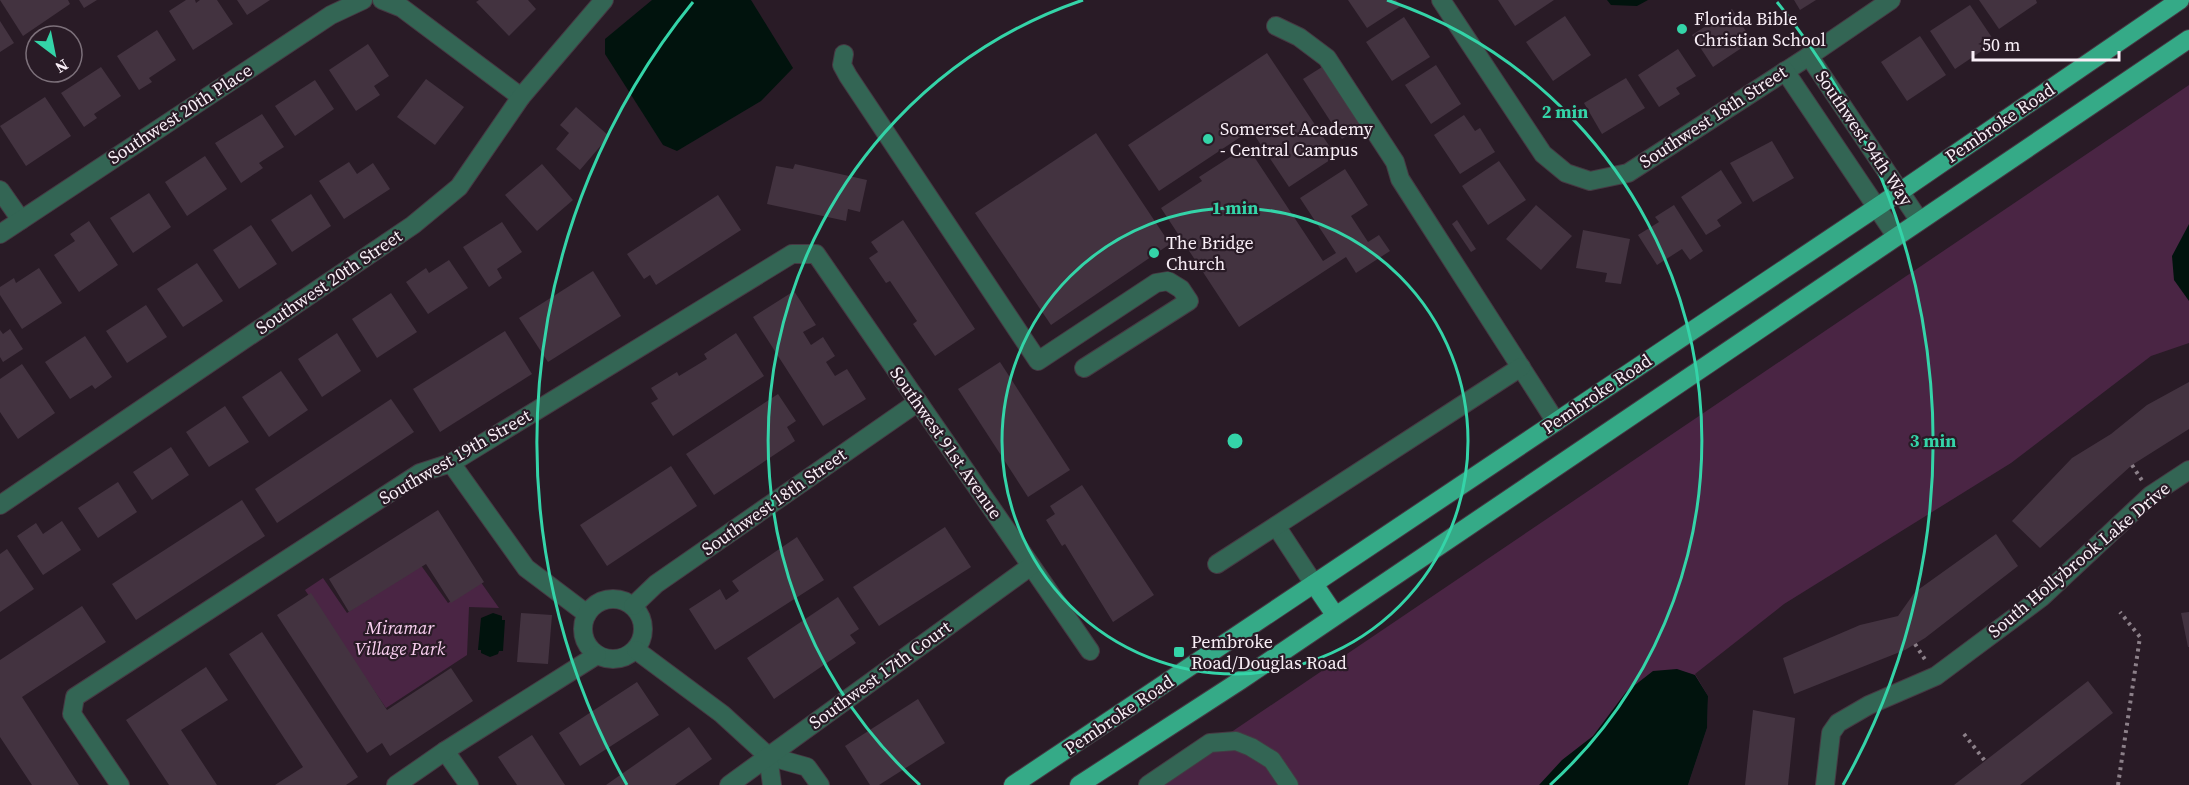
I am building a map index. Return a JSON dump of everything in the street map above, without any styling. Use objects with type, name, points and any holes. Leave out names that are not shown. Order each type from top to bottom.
[{"type":"main road","name":"Pembroke Road","points":[[1013,785],[1876,208],[2180,0]]},
{"type":"main road","name":"Pembroke Road","points":[[1079,785],[1241,680],[2189,39]]},
{"type":"main road","points":[[1314,584],[1335,615]]},
{"type":"street","name":"Southwest 20th Place","points":[[0,234],[331,15],[363,0]]},
{"type":"street","points":[[382,0],[402,8],[521,97]]},
{"type":"street","name":"Southwest 20th Street","points":[[0,505],[413,225],[459,187],[521,97],[604,0]]},
{"type":"street","name":"Southwest 18th Street","points":[[1441,0],[1543,154],[1566,173],[1590,181],[1628,173],[1891,0]]},
{"type":"street","points":[[1276,26],[1299,37],[1327,58],[1395,162],[1400,179],[1556,422]]},
{"type":"street","points":[[844,54],[842,65],[848,76],[1038,361],[1156,283],[1168,281],[1180,289],[1189,301],[1084,368]]},
{"type":"street","name":"Southwest 94th Way","points":[[1809,56],[1919,220]]},
{"type":"street","name":"Southwest 94th Way","points":[[1785,71],[1896,236]]},
{"type":"street","points":[[0,190],[21,220]]},
{"type":"street","name":"Southwest 91st Avenue","points":[[792,254],[816,254],[1090,651]]},
{"type":"street","name":"Southwest 19th Street","points":[[120,785],[72,714],[75,697],[420,473],[451,463],[792,254]]},
{"type":"street","points":[[1217,564],[1521,366]]},
{"type":"street","name":"Southwest 18th Street","points":[[633,606],[656,584],[918,402]]},
{"type":"street","points":[[451,463],[526,568],[587,614]]},
{"type":"street","name":"South Hollybrook Lake Drive","points":[[1825,785],[1831,733],[1838,723],[1869,705],[1936,676],[2042,597],[2151,495],[2189,470]]},
{"type":"street","points":[[1276,526],[1314,584]]},
{"type":"street","name":"Southwest 17th Court","points":[[729,785],[1031,566]]},
{"type":"street","points":[[620,599],[633,606],[639,613],[643,625],[643,636],[636,650],[619,658],[606,659],[587,646],[583,635],[584,622],[587,614],[597,603],[620,599]]},
{"type":"street","points":[[636,650],[722,714],[768,756],[807,767],[820,785]]},
{"type":"street","points":[[396,785],[445,751],[597,655]]},
{"type":"street","points":[[1148,785],[1210,743],[1236,741],[1272,760],[1289,785]]},
{"type":"street","points":[[445,751],[469,785]]},
{"type":"street","points":[[768,756],[772,785]]},
{"type":"path","points":[[2118,785],[2140,637],[2120,612]]},
{"type":"path","points":[[1964,734],[1985,761]]},
{"type":"green space","points":[[2189,85],[2189,343],[2151,356],[2011,463],[1784,604],[1695,674],[1708,696],[1707,728],[1688,785],[1153,785]]},
{"type":"green space","name":"Miramar Village Park","points":[[420,564],[448,603],[480,581],[499,608],[469,607],[467,655],[386,708],[305,590],[323,578],[347,613]]},
{"type":"shaded area","points":[[652,0],[751,0],[793,68],[761,101],[677,151],[663,145],[605,54],[605,39]]},
{"type":"shaded area","points":[[1607,0],[1648,0],[1637,6],[1611,5]]},
{"type":"shaded area","points":[[2189,224],[2189,301],[2174,280],[2172,256]]},
{"type":"shaded area","points":[[493,613],[502,616],[502,620],[505,620],[503,651],[490,657],[478,650],[481,618]]},
{"type":"shaded area","points":[[1677,669],[1695,675],[1708,696],[1707,728],[1688,785],[1539,785],[1562,760],[1593,736],[1626,692],[1653,671]]},
{"type":"building","points":[[0,0],[68,0],[70,4],[41,24],[24,24],[23,36]]},
{"type":"building","points":[[79,0],[97,0],[84,8]]},
{"type":"building","points":[[186,0],[195,0],[196,3],[200,0],[217,0],[233,24],[193,50],[169,11]]},
{"type":"building","points":[[237,0],[270,0],[247,15]]},
{"type":"building","points":[[479,0],[528,0],[536,9],[509,36],[476,2]]},
{"type":"building","points":[[1348,0],[1396,0],[1401,6],[1367,28]]},
{"type":"building","points":[[1498,0],[1554,0],[1515,26]]},
{"type":"building","points":[[1794,0],[1816,0],[1800,10]]},
{"type":"building","points":[[1979,0],[2036,0],[2037,3],[1999,29]]},
{"type":"building","points":[[1970,5],[1995,42],[1955,69],[1930,31]]},
{"type":"building","points":[[1732,9],[1752,41],[1713,67],[1692,35]]},
{"type":"building","points":[[1565,16],[1591,55],[1553,81],[1526,42]]},
{"type":"building","points":[[1404,17],[1430,57],[1392,81],[1366,42]]},
{"type":"building","points":[[0,21],[14,43],[0,52]]},
{"type":"building","points":[[157,30],[176,60],[149,78],[152,82],[139,90],[117,56]]},
{"type":"building","points":[[1920,36],[1946,75],[1907,101],[1881,62]]},
{"type":"building","points":[[368,44],[389,76],[374,86],[380,95],[356,111],[329,70]]},
{"type":"building","points":[[1678,49],[1696,76],[1676,88],[1680,94],[1659,107],[1638,75]]},
{"type":"building","points":[[1267,53],[1336,156],[1289,187],[1251,130],[1159,191],[1128,145]]},
{"type":"building","points":[[1436,65],[1461,104],[1431,124],[1405,85]]},
{"type":"building","points":[[101,67],[121,96],[94,114],[97,118],[84,127],[61,93],[75,84],[84,84],[84,78]]},
{"type":"building","points":[[1322,67],[1361,126],[1342,139],[1303,79]]},
{"type":"building","points":[[1626,78],[1645,108],[1602,134],[1584,103]]},
{"type":"building","points":[[426,79],[464,107],[435,145],[397,117]]},
{"type":"building","points":[[315,80],[334,109],[295,136],[275,106]]},
{"type":"building","points":[[45,97],[71,136],[26,166],[0,126]]},
{"type":"building","points":[[576,107],[609,136],[580,170],[556,149],[569,133],[560,125]]},
{"type":"building","points":[[262,114],[284,147],[259,163],[263,168],[241,183],[215,143]]},
{"type":"building","points":[[1464,115],[1475,131],[1480,128],[1495,152],[1460,174],[1434,135]]},
{"type":"building","points":[[1096,133],[1170,244],[1051,325],[975,213]]},
{"type":"building","points":[[1772,141],[1794,178],[1753,202],[1730,163]]},
{"type":"building","points":[[1247,146],[1323,261],[1336,253],[1300,198],[1345,169],[1368,205],[1351,216],[1368,242],[1379,235],[1390,251],[1356,273],[1346,257],[1239,327],[1161,208],[1202,181],[1199,177]]},
{"type":"building","points":[[205,156],[227,189],[187,216],[165,182]]},
{"type":"building","points":[[1499,161],[1526,200],[1488,225],[1462,186]]},
{"type":"building","points":[[349,162],[357,174],[373,163],[390,189],[344,219],[319,181]]},
{"type":"building","points":[[542,164],[573,200],[537,231],[505,195]]},
{"type":"building","points":[[795,164],[867,180],[860,212],[848,209],[846,221],[767,204],[776,166],[793,169]]},
{"type":"building","points":[[1721,170],[1742,203],[1717,220],[1721,226],[1706,235],[1681,197]]},
{"type":"building","points":[[149,193],[171,227],[133,253],[110,218]]},
{"type":"building","points":[[311,194],[331,226],[292,252],[271,220]]},
{"type":"building","points":[[718,195],[741,230],[656,285],[650,275],[644,279],[627,254]]},
{"type":"building","points":[[1536,205],[1572,236],[1541,270],[1506,239]]},
{"type":"building","points":[[1674,205],[1703,251],[1690,260],[1682,249],[1657,265],[1638,235],[1659,222],[1655,217]]},
{"type":"building","points":[[903,220],[975,329],[935,356],[913,324],[917,321],[890,281],[886,283],[869,258],[878,252],[871,242]]},
{"type":"building","points":[[1457,220],[1476,249],[1471,252],[1452,224]]},
{"type":"building","points":[[89,221],[118,265],[79,292],[54,255],[75,241],[70,234]]},
{"type":"building","points":[[502,222],[522,252],[497,269],[502,278],[489,287],[463,247]]},
{"type":"building","points":[[251,225],[277,264],[239,289],[213,250]]},
{"type":"building","points":[[1583,230],[1630,239],[1621,284],[1605,282],[1607,273],[1576,268]]},
{"type":"building","points":[[449,260],[468,288],[428,314],[406,282],[426,268],[429,273]]},
{"type":"building","points":[[197,263],[223,301],[183,327],[157,289]]},
{"type":"building","points":[[39,268],[62,303],[22,329],[0,295],[0,287],[14,278],[16,283]]},
{"type":"building","points":[[593,271],[621,316],[548,362],[519,318]]},
{"type":"building","points":[[794,291],[816,325],[803,332],[811,345],[823,337],[835,356],[826,362],[835,376],[847,369],[866,399],[823,426],[753,317]]},
{"type":"building","points":[[391,293],[417,332],[377,358],[352,319]]},
{"type":"building","points":[[146,305],[167,337],[127,363],[106,331]]},
{"type":"building","points":[[10,329],[23,349],[3,362],[0,357],[0,330],[3,334]]},
{"type":"building","points":[[505,331],[532,374],[440,432],[413,389]]},
{"type":"building","points":[[337,333],[361,371],[322,397],[298,359]]},
{"type":"building","points":[[736,333],[764,376],[673,436],[651,403],[658,399],[651,388],[677,372],[679,376],[707,359],[704,354]]},
{"type":"building","points":[[85,336],[112,377],[95,389],[92,385],[70,399],[45,362]]},
{"type":"building","points":[[1000,362],[1070,470],[1028,497],[958,389]]},
{"type":"building","points":[[22,364],[55,413],[18,439],[0,412],[0,379]]},
{"type":"building","points":[[281,371],[308,410],[269,437],[242,397]]},
{"type":"building","points":[[2189,382],[2189,429],[2132,465],[2040,548],[2012,521],[2072,458],[2111,434],[2147,405]]},
{"type":"building","points":[[778,394],[796,421],[787,427],[795,441],[714,495],[686,454]]},
{"type":"building","points":[[391,399],[414,432],[277,523],[255,489]]},
{"type":"building","points":[[225,406],[249,442],[209,467],[186,432]]},
{"type":"building","points":[[171,447],[189,475],[152,500],[133,472]]},
{"type":"building","points":[[671,466],[697,506],[607,566],[580,525]]},
{"type":"building","points":[[118,482],[137,512],[98,538],[78,508]]},
{"type":"building","points":[[1082,485],[1154,595],[1113,622],[1065,544],[1062,546],[1046,520],[1055,514],[1050,506]]},
{"type":"building","points":[[242,500],[265,536],[136,620],[112,584]]},
{"type":"building","points":[[438,510],[484,582],[451,603],[426,564],[349,612],[329,579]]},
{"type":"building","points":[[62,521],[81,550],[43,575],[17,536],[36,523],[43,534]]},
{"type":"building","points":[[945,527],[971,567],[879,626],[853,587]]},
{"type":"building","points":[[1996,534],[2018,566],[1925,638],[1905,650],[1794,694],[1783,658],[1860,625],[1898,616],[1915,592]]},
{"type":"building","points":[[797,537],[824,580],[715,650],[689,609],[720,589],[726,600],[739,591],[732,581]]},
{"type":"building","points":[[7,549],[34,589],[0,612],[0,554]]},
{"type":"building","points":[[311,593],[387,710],[451,668],[473,701],[390,756],[382,743],[367,753],[277,615]]},
{"type":"building","points":[[838,597],[859,629],[850,635],[856,643],[774,699],[747,658]]},
{"type":"building","points":[[82,606],[106,642],[22,697],[79,785],[32,785],[0,737],[0,660]]},
{"type":"building","points":[[2189,612],[2189,647],[2188,647],[2181,613]]},
{"type":"building","points":[[521,613],[552,615],[548,664],[517,662]]},
{"type":"building","points":[[262,632],[358,777],[346,785],[275,785],[303,767],[229,654]]},
{"type":"building","points":[[206,667],[228,700],[181,730],[217,785],[169,785],[126,720]]},
{"type":"building","points":[[2088,681],[2113,713],[2020,785],[1954,785]]},
{"type":"building","points":[[637,682],[659,715],[580,766],[559,733]]},
{"type":"building","points":[[918,699],[945,743],[879,785],[870,785],[845,746]]},
{"type":"building","points":[[1753,710],[1795,718],[1788,785],[1745,785]]},
{"type":"building","points":[[689,727],[712,759],[675,785],[606,785]]},
{"type":"building","points":[[532,735],[565,785],[517,785],[498,757]]},
{"type":"place","name":"Florida Bible Christian School","points":[[1682,29]]},
{"type":"place","name":"Somerset Academy - Central Campus","points":[[1208,139]]},
{"type":"place","name":"The Bridge Church","points":[[1154,253]]},
{"type":"place","name":"Pembroke Road/Douglas Road","points":[[1179,652]]}]
